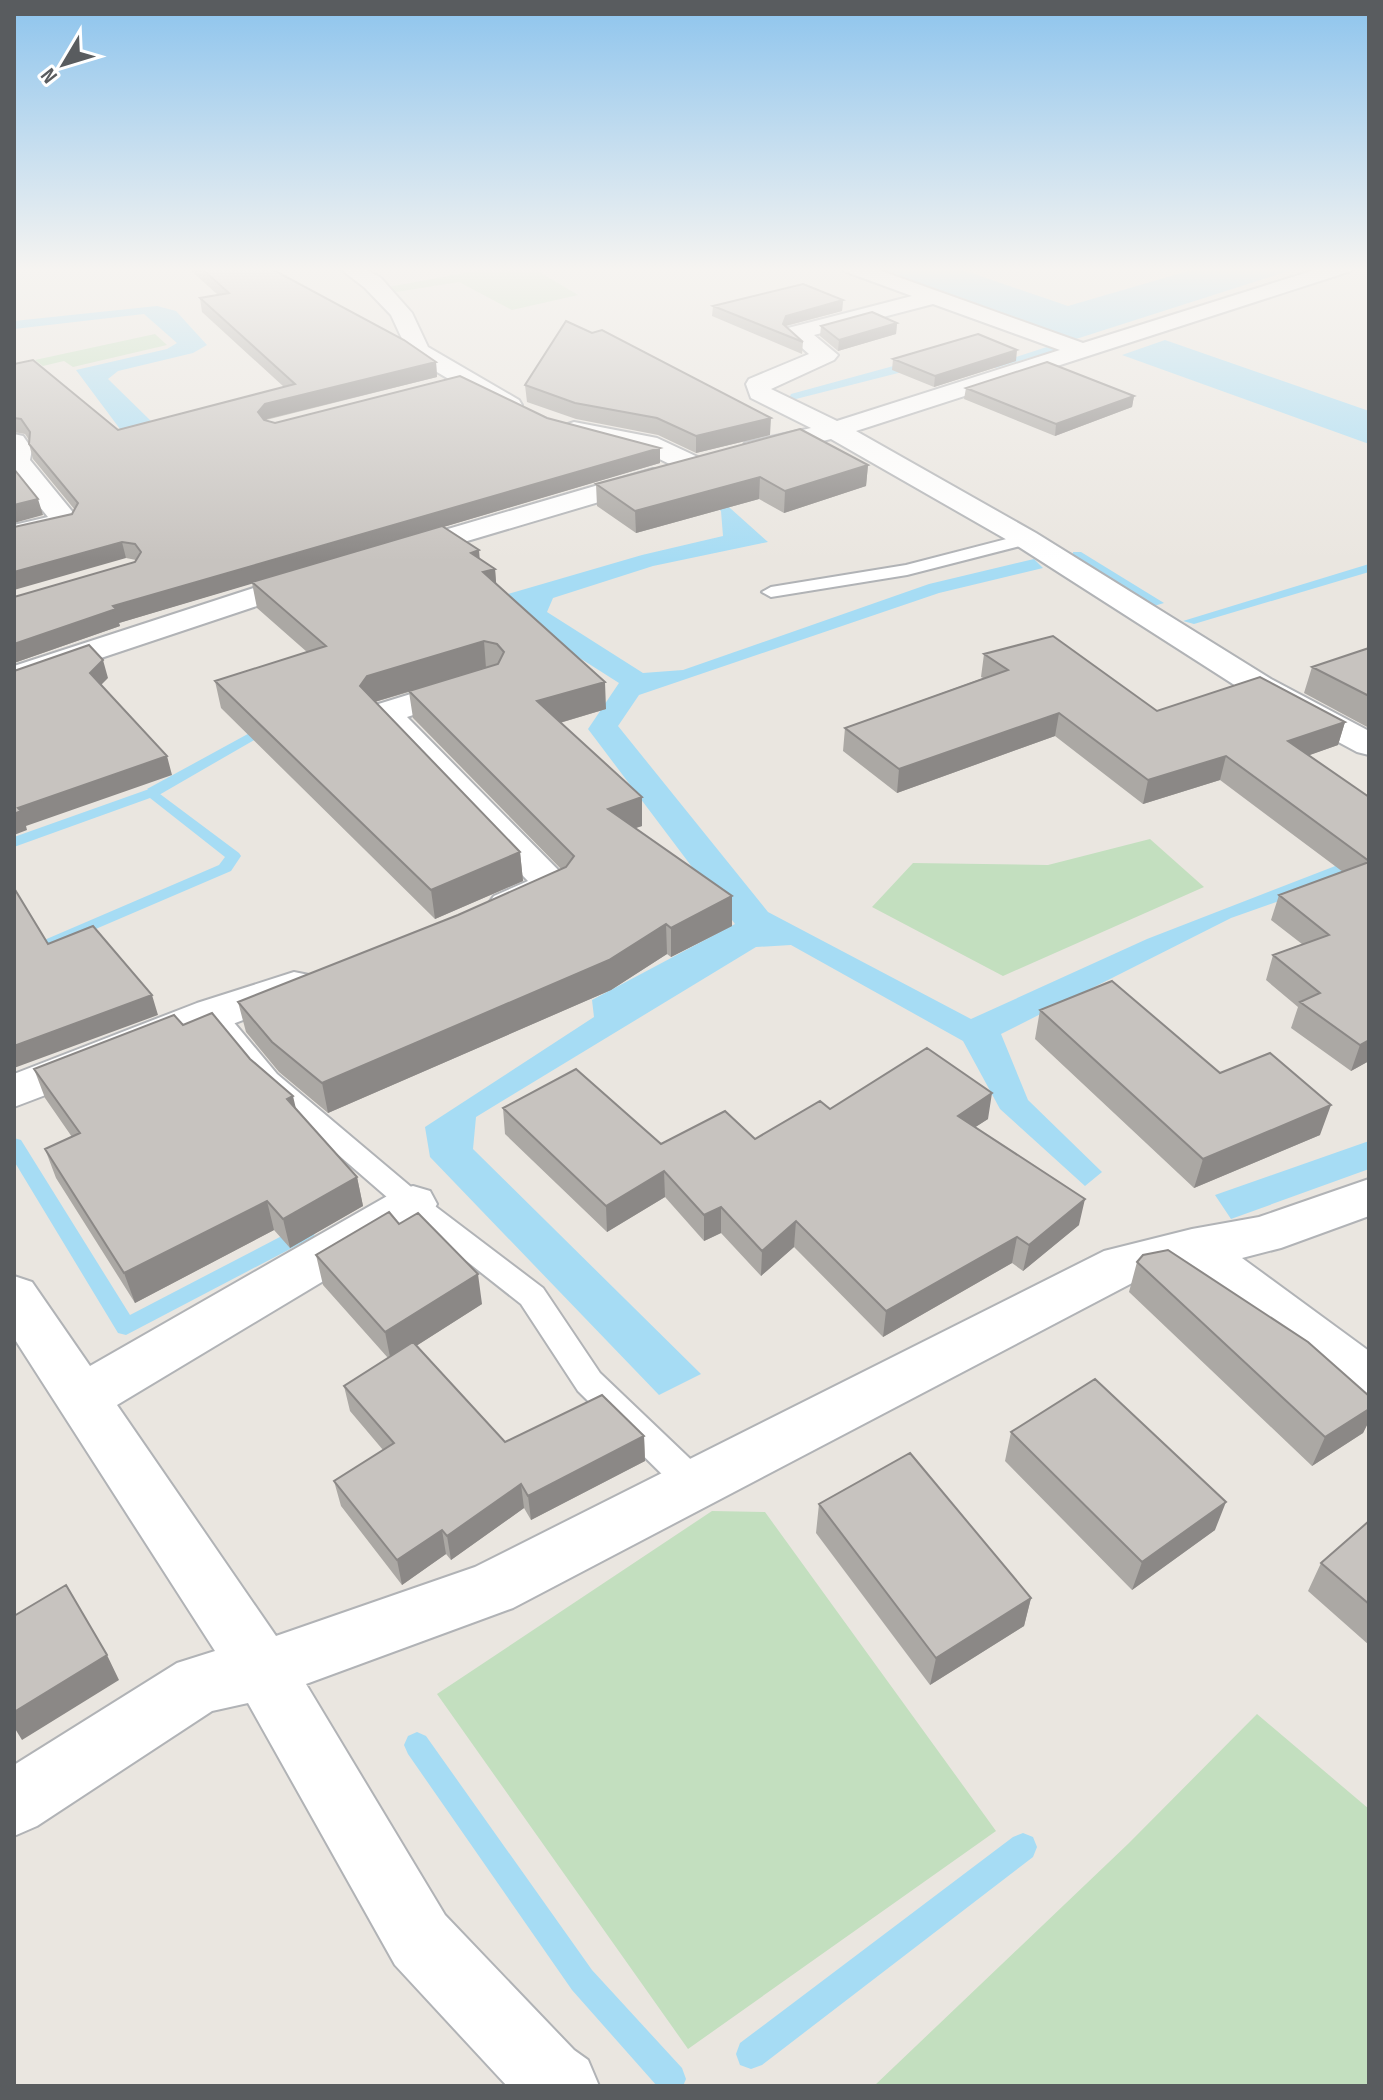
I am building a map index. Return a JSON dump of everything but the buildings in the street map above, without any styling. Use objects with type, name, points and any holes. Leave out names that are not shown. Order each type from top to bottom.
[{"type":"street","points":[[441,365],[524,414]]},
{"type":"street","points":[[803,365],[758,384],[760,393],[835,430],[1026,539],[1259,686],[1369,745]]},
{"type":"street","points":[[380,558],[716,459],[835,430],[1039,365]]},
{"type":"street","points":[[436,388],[465,380]]},
{"type":"street","points":[[555,424],[716,459]]},
{"type":"street","points":[[14,442],[19,449],[17,461],[66,521],[14,534]]},
{"type":"street","points":[[14,677],[42,651],[335,571]]},
{"type":"street","points":[[469,921],[553,885],[384,713],[487,681]]},
{"type":"street","points":[[14,1091],[212,1013],[327,974]]},
{"type":"street","points":[[14,1803],[199,1684],[263,1670],[492,1589],[1122,1265],[1264,1235],[1369,1197]]},
{"type":"street","points":[[82,1398],[413,1204]]},
{"type":"street","points":[[1192,1248],[1369,1381]]},
{"type":"street","points":[[14,1296],[263,1670],[420,1940],[548,2076],[562,2086]]},
{"type":"lane","points":[[771,592],[907,570],[1026,539]]},
{"type":"lane","points":[[212,1013],[268,1080],[413,1204],[532,1296],[589,1382],[694,1484]]},
{"type":"green space","points":[[1150,839],[1204,887],[1003,976],[872,907],[913,863],[1048,865]]},
{"type":"green space","points":[[712,1511],[765,1512],[996,1831],[688,2049],[437,1694]]},
{"type":"green space","points":[[1257,1714],[1369,1809],[1369,2086],[874,2086],[1129,1843]]},
{"type":"water","points":[[98,365],[143,365],[118,371],[108,379],[153,423],[175,480],[14,544],[161,484],[76,370]]},
{"type":"water","points":[[897,365],[917,365],[910,370],[788,401],[791,394]]},
{"type":"water","points":[[1150,365],[1237,365],[1369,411],[1369,444]]},
{"type":"water","points":[[692,474],[768,542],[653,566],[553,598],[547,612],[643,673],[683,670],[929,584],[1034,559],[1043,568],[939,593],[639,695],[618,726],[768,912],[971,1019],[1147,939],[1369,853],[1369,869],[1231,918],[1001,1034],[1028,1100],[1102,1172],[1085,1186],[1000,1109],[963,1041],[791,945],[756,947],[476,1117],[473,1149],[701,1374],[659,1395],[430,1157],[425,1127],[594,1017],[592,1000],[735,924],[588,729],[619,683],[512,615],[287,721],[159,795],[147,789],[501,596],[642,555],[723,536],[721,511],[681,477]]},
{"type":"water","points":[[1369,1141],[1369,1169],[1231,1219],[1215,1195]]},
{"type":"waterway","points":[[1077,555],[1158,603]]},
{"type":"waterway","points":[[1189,621],[1369,568]]},
{"type":"waterway","points":[[14,842],[152,792],[233,856],[225,868],[14,959]]},
{"type":"waterway","points":[[14,1145],[126,1327],[306,1232]]},
{"type":"waterway","points":[[417,1745],[582,1980],[671,2079]]},
{"type":"waterway","points":[[751,2054],[1023,1847]]}]
